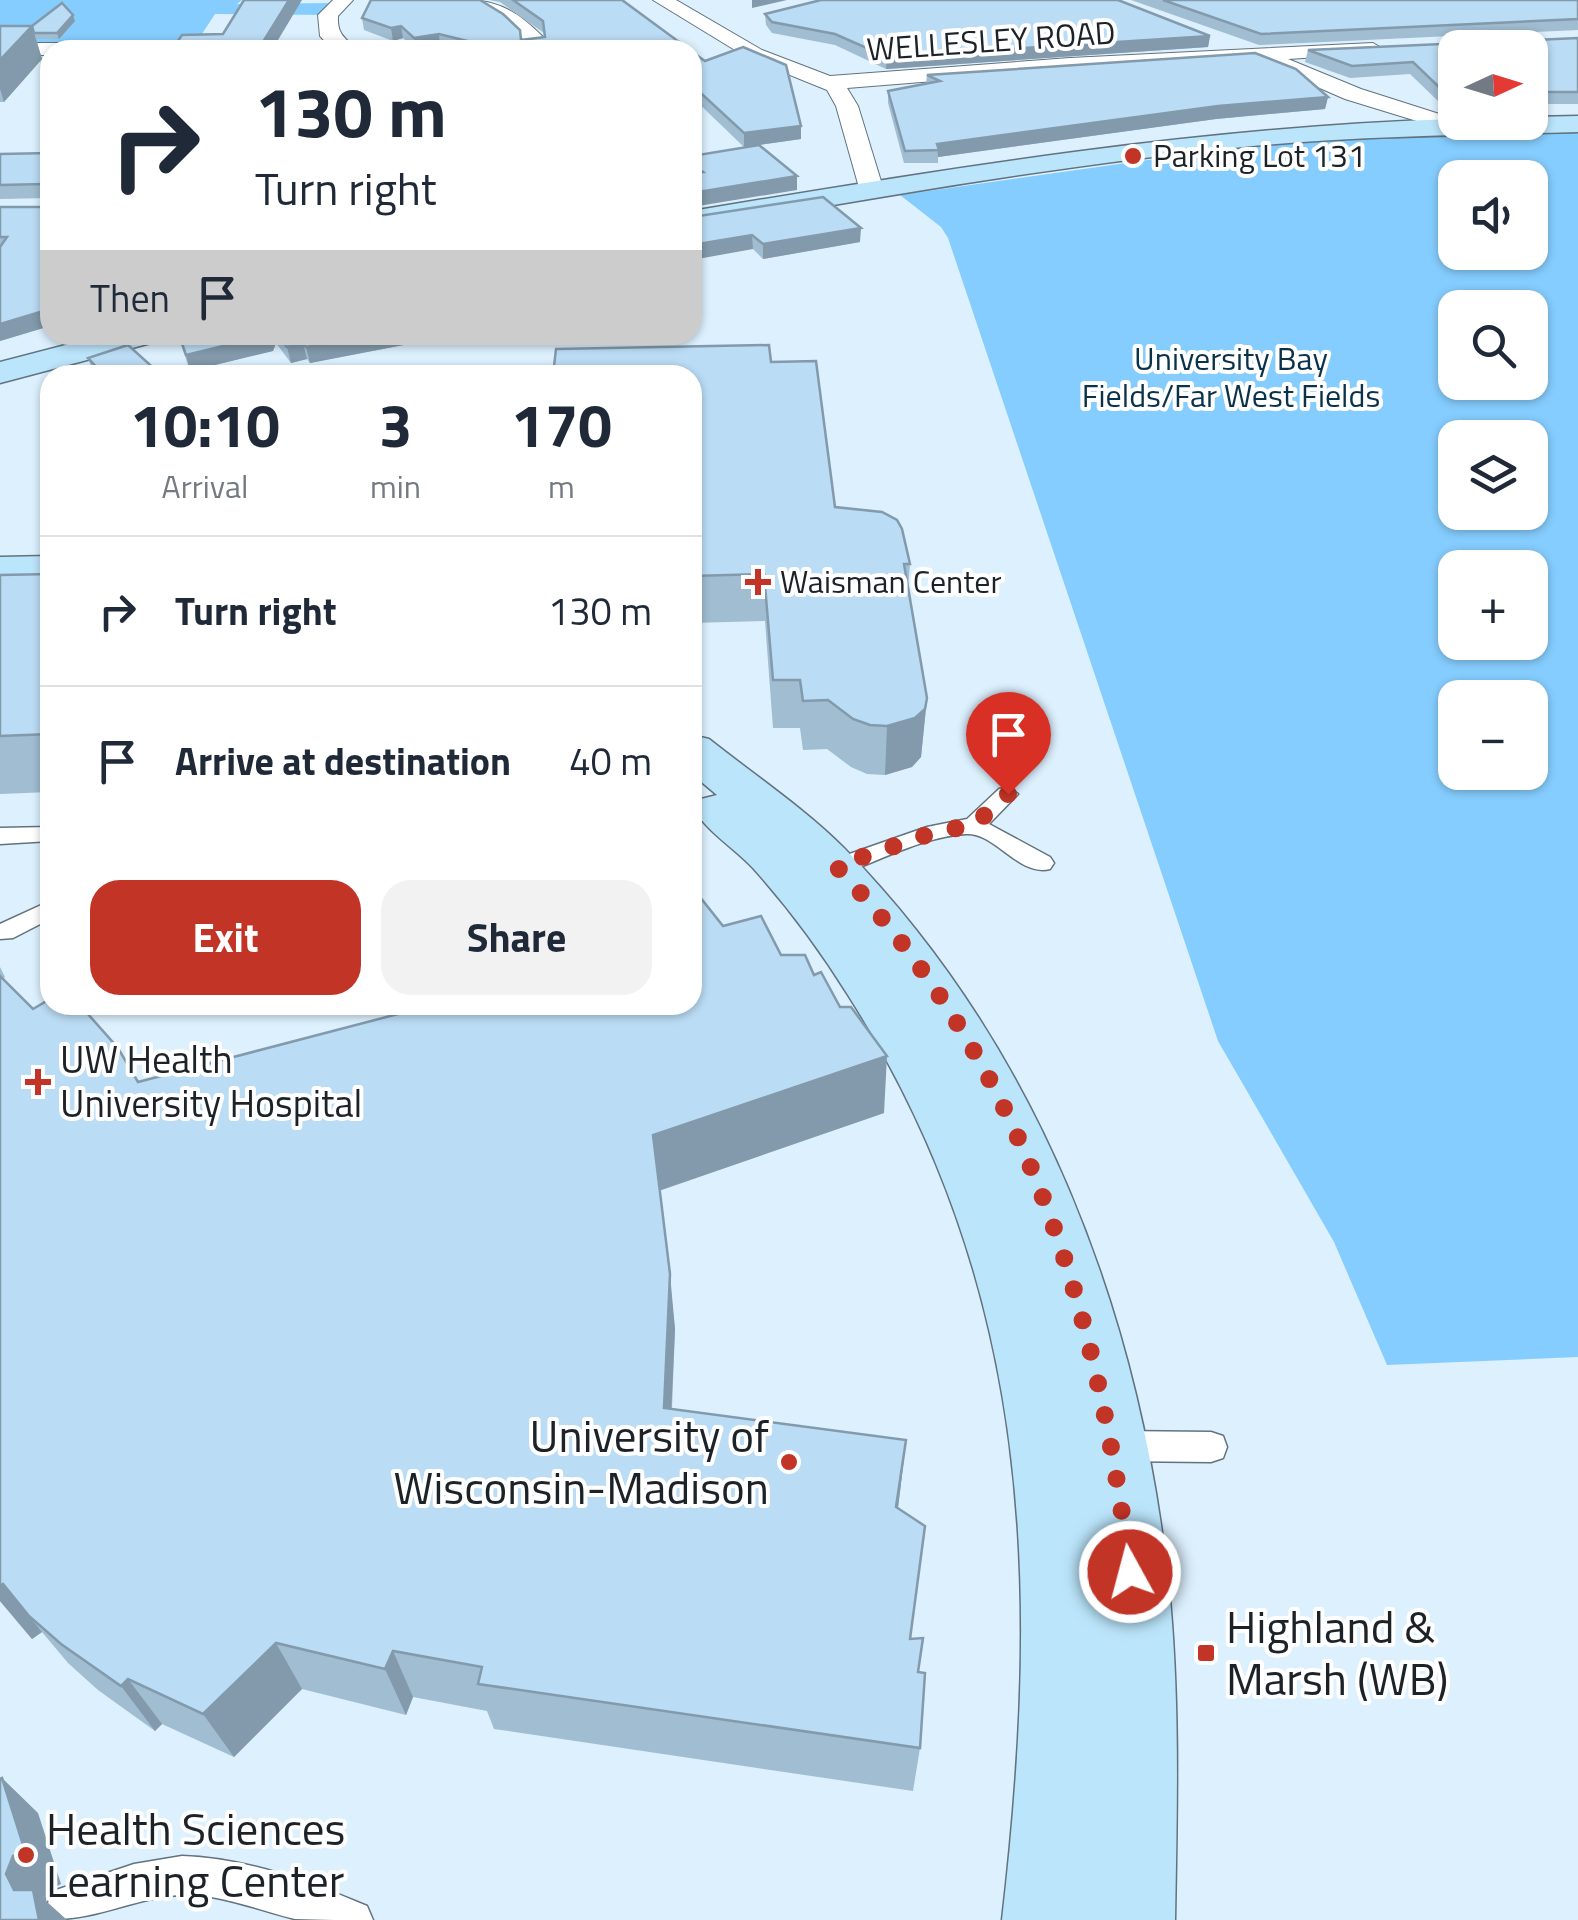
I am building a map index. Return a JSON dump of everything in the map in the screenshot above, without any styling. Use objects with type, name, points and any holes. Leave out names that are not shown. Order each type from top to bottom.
[{"type":"street","points":[[333,40],[328,15],[344,0]]},
{"type":"street","points":[[476,0],[514,19],[535,40]]},
{"type":"street","points":[[662,0],[696,20],[736,25],[754,54],[838,89],[872,192]]},
{"type":"street","points":[[1212,36],[1392,118]]},
{"type":"street","name":"WELLESLEY ROAD","points":[[828,83],[1396,48]]},
{"type":"street","points":[[0,50],[40,49]]},
{"type":"street","points":[[702,218],[1150,150],[1392,118],[1458,127],[1578,124]]},
{"type":"street","points":[[0,374],[107,345]]},
{"type":"street","points":[[0,568],[40,568]]},
{"type":"street","points":[[0,594],[40,594]]},
{"type":"street","points":[[702,756],[741,782],[816,875],[924,974],[964,1033],[1012,1123],[1073,1277],[1113,1446],[1133,1598],[1136,1846],[1130,1920]]},
{"type":"street","points":[[702,798],[816,875],[866,978],[946,1114],[982,1198],[1020,1326],[1044,1440],[1059,1553],[1061,1666],[1046,1920]]},
{"type":"lane","points":[[816,875],[935,832],[974,825],[1008,794]]},
{"type":"lane","points":[[974,825],[1042,863]]},
{"type":"lane","points":[[0,836],[40,834]]},
{"type":"lane","points":[[4,932],[40,914]]},
{"type":"lane","points":[[1113,1446],[1211,1447]]},
{"type":"lane","points":[[68,1905],[158,1877],[195,1876],[234,1881],[353,1920]]},
{"type":"green space","points":[[0,0],[340,3],[328,15],[215,14],[198,40],[40,40],[40,47],[0,49]]},
{"type":"green space","name":"University Bay Fields/Far West Fields","points":[[1578,131],[1578,1357],[1387,1365],[1334,1242],[1218,1041],[948,238],[941,227],[900,195],[1240,147],[1438,136],[1438,140],[1548,140],[1548,132]]},
{"type":"building","points":[[244,0],[289,0],[264,40],[179,40],[182,35],[223,34]]},
{"type":"building","points":[[371,0],[480,0],[520,30],[521,40],[463,40],[439,34],[414,38],[401,26],[391,28],[362,18]]},
{"type":"building","points":[[513,0],[622,0],[676,40],[521,40],[545,37],[543,21]]},
{"type":"building","points":[[821,0],[1118,0],[1210,36],[887,57],[835,34],[772,22],[765,14]]},
{"type":"building","points":[[1163,0],[1578,0],[1578,19],[1261,34]]},
{"type":"building","points":[[62,3],[73,15],[57,33],[34,33],[32,26]]},
{"type":"building","points":[[0,26],[32,26],[0,60]]},
{"type":"building","points":[[1578,38],[1578,92],[1548,92],[1548,39]]},
{"type":"building","points":[[1438,44],[1438,86],[1413,62],[1352,66],[1308,50]]},
{"type":"building","points":[[743,47],[786,65],[801,126],[744,133],[702,94],[702,59]]},
{"type":"building","points":[[1255,53],[1296,69],[1328,97],[1218,106],[937,144],[939,150],[905,151],[888,91],[940,81],[927,75]]},
{"type":"building","points":[[759,145],[797,176],[702,191],[702,154]]},
{"type":"building","points":[[40,153],[40,184],[0,185],[0,154]]},
{"type":"building","points":[[823,197],[861,228],[763,244],[752,235],[702,243],[702,215]]},
{"type":"building","points":[[0,207],[40,207],[40,312],[0,324],[0,247],[7,237],[0,237]]},
{"type":"building","points":[[128,345],[150,365],[95,365],[88,358]]},
{"type":"building","points":[[182,345],[228,345],[186,355]]},
{"type":"building","name":"Waisman Center","points":[[769,345],[771,362],[816,361],[835,507],[882,512],[897,520],[902,529],[910,564],[904,564],[927,698],[925,709],[915,718],[887,726],[870,725],[853,719],[828,700],[803,701],[800,680],[773,680],[764,574],[702,576],[702,365],[554,365],[556,349]]},
{"type":"building","points":[[40,574],[40,734],[0,736],[0,575]]},
{"type":"building","points":[[702,900],[723,926],[761,916],[781,955],[805,955],[814,975],[821,972],[840,1007],[851,1007],[887,1056],[653,1135],[670,1274],[664,1408],[906,1440],[896,1507],[925,1526],[910,1639],[923,1638],[918,1672],[925,1673],[920,1748],[478,1684],[482,1667],[393,1651],[385,1669],[276,1643],[203,1714],[128,1679],[121,1686],[61,1644],[29,1616],[3,1584],[0,1586],[0,976],[33,1009],[40,1005],[40,1015],[89,1015],[118,1048],[138,1082],[394,1015],[702,1015]]},
{"type":"building","points":[[2,1778],[25,1851],[13,1856],[6,1874],[14,1890],[33,1890],[39,1920],[0,1920]]},
{"type":"place","name":"Parking Lot 131","points":[[1133,156]]},
{"type":"place","name":"Waisman Center","points":[[758,582]]},
{"type":"place","name":"UW Health University Hospital","points":[[38,1082]]},
{"type":"place","name":"University of Wisconsin-Madison","points":[[789,1462]]},
{"type":"place","name":"Highland & Marsh (WB)","points":[[1206,1653]]},
{"type":"place","name":"Health Sciences Learning Center","points":[[26,1855]]},
{"type":"route","points":[[1008,794],[974,825],[935,832],[836,866],[924,974],[964,1033],[1020,1139],[1073,1277],[1091,1345],[1113,1446],[1130,1572]]}]
